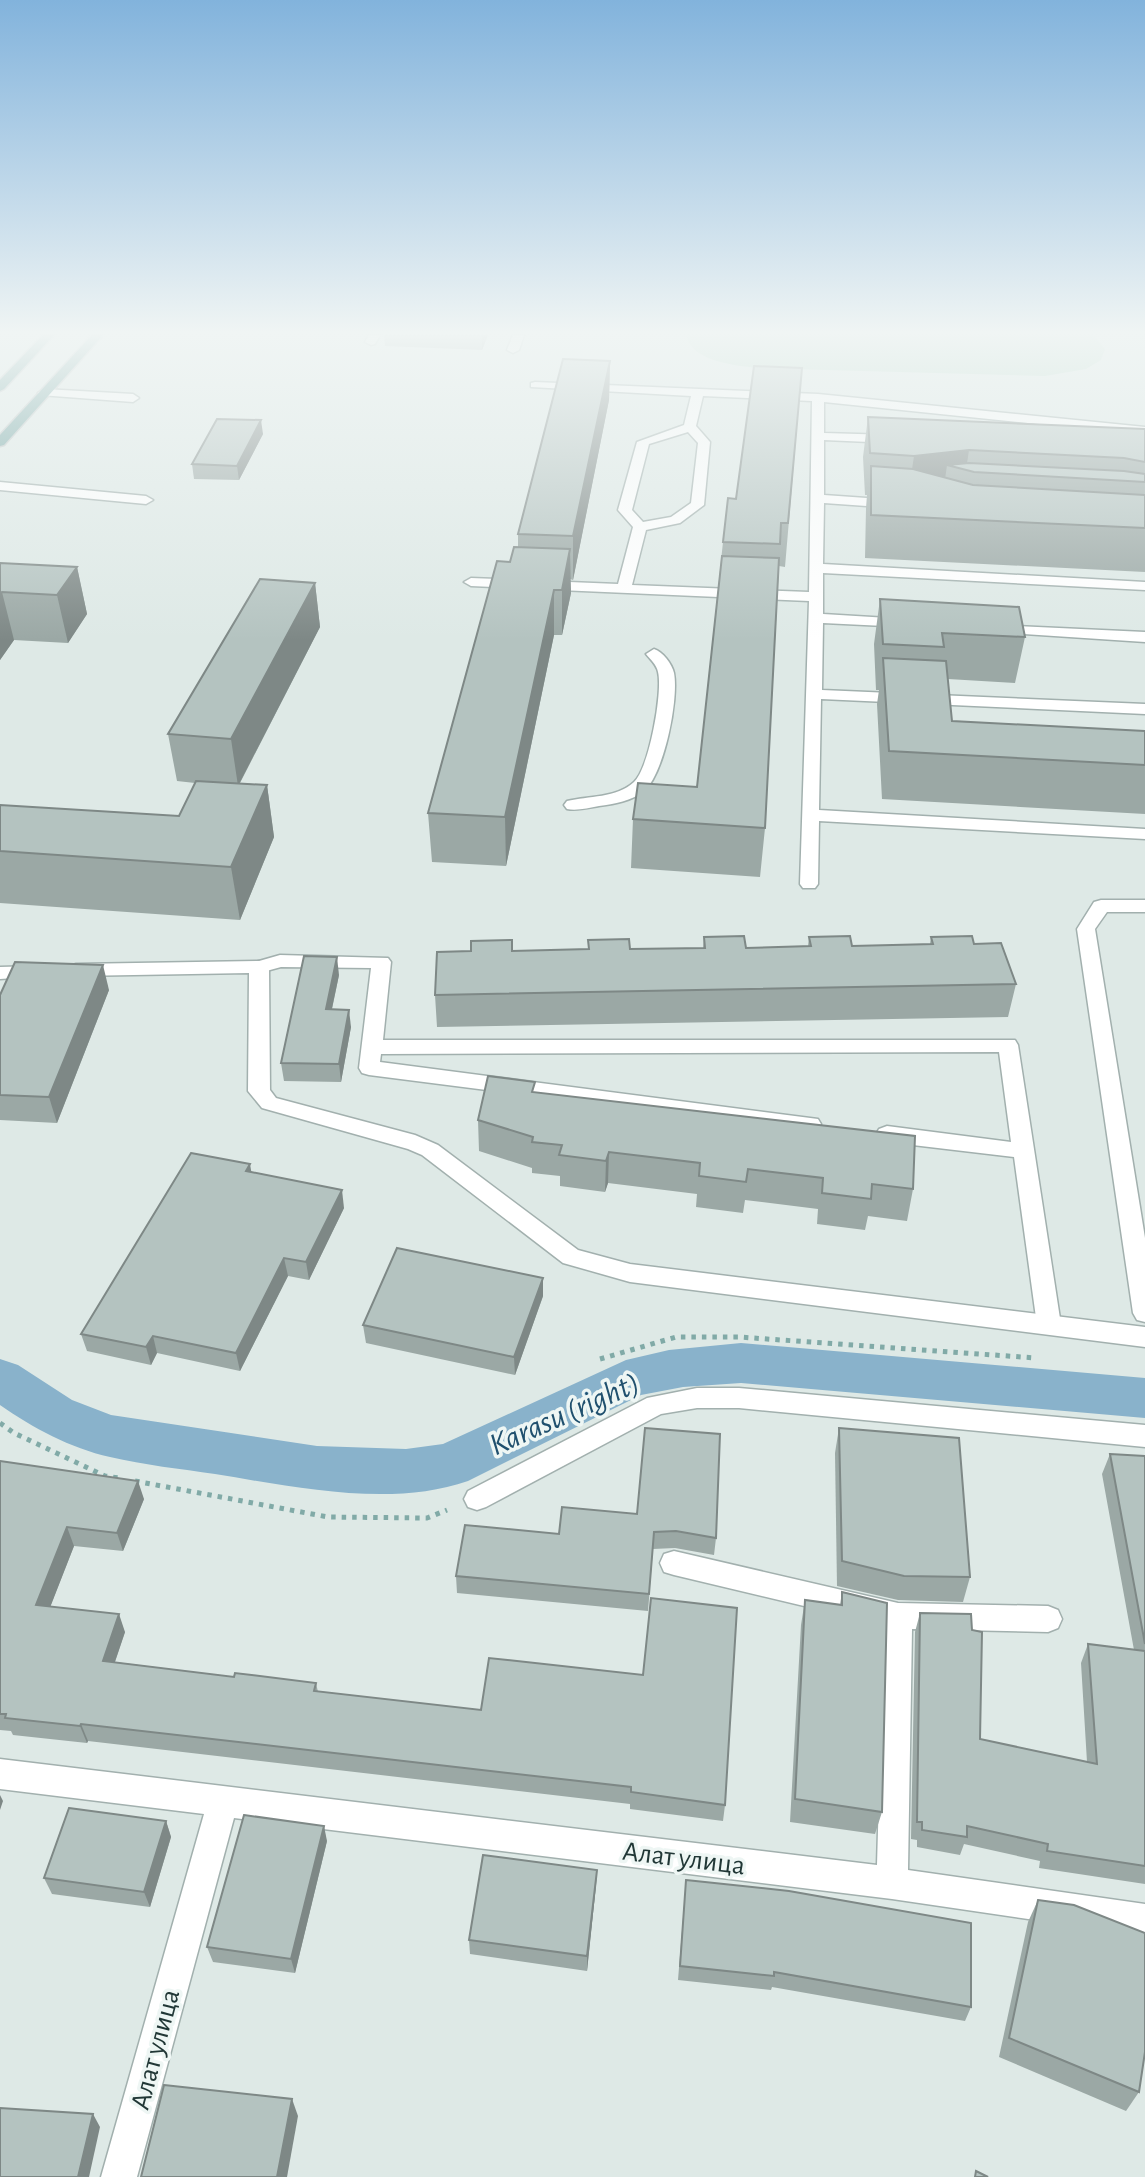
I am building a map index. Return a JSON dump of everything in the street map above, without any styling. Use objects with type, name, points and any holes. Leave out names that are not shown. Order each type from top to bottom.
[{"type":"street","points":[[640,527],[625,510],[643,442],[659,437]]},
{"type":"street","points":[[640,527],[675,520],[697,505],[704,442],[699,437]]},
{"type":"street","points":[[809,884],[816,618],[817,437]]},
{"type":"street","points":[[833,437],[899,439]]},
{"type":"street","points":[[0,486],[146,500]]},
{"type":"street","points":[[817,499],[908,504]]},
{"type":"street","points":[[624,588],[640,527]]},
{"type":"street","points":[[816,568],[1145,586]]},
{"type":"street","points":[[471,582],[816,597]]},
{"type":"street","points":[[816,618],[925,624]]},
{"type":"street","points":[[980,628],[1145,637]]},
{"type":"street","points":[[573,805],[621,796],[642,785],[657,752],[666,685],[666,669],[654,654]]},
{"type":"street","points":[[814,694],[1145,709]]},
{"type":"street","points":[[977,701],[987,722]]},
{"type":"street","points":[[810,815],[1145,834]]},
{"type":"street","points":[[1145,906],[1101,906],[1086,929],[1145,1313]]},
{"type":"street","points":[[0,973],[259,967],[280,961],[381,962],[369,1068],[832,1127]]},
{"type":"street","points":[[259,967],[258,1091],[270,1103],[415,1143],[430,1150],[571,1257],[630,1273],[1145,1338]]},
{"type":"street","points":[[372,1047],[1008,1045],[1049,1325]]},
{"type":"street","points":[[860,1130],[1024,1151]]},
{"type":"street","points":[[477,1499],[656,1405],[697,1398],[739,1398],[1145,1436]]},
{"type":"street","points":[[674,1563],[898,1616],[1048,1619]]},
{"type":"street","points":[[892,1883],[898,1616]]},
{"type":"street","name":"Алат улица","points":[[0,1774],[892,1883],[1145,1920]]},
{"type":"street","name":"Алат улица","points":[[119,2177],[223,1800]]},
{"type":"path","points":[[600,1359],[676,1337],[726,1337],[1047,1358]]},
{"type":"path","points":[[0,1423],[105,1476],[328,1517],[427,1518],[477,1499]]},
{"type":"building","points":[[207,437],[252,437],[237,466],[192,464]]},
{"type":"building","points":[[543,437],[594,437],[573,536],[518,534]]},
{"type":"building","points":[[744,437],[796,437],[788,523],[781,523],[780,544],[723,542],[728,498],[736,499]]},
{"type":"building","points":[[869,437],[1145,437],[1145,462],[1124,458],[969,450],[914,456],[870,453]]},
{"type":"building","points":[[969,463],[1124,471],[1145,474],[1145,482],[974,472],[947,465]]},
{"type":"building","points":[[871,466],[913,469],[973,485],[1145,495],[1145,528],[871,515]]},
{"type":"building","points":[[514,547],[570,549],[562,590],[554,590],[505,817],[428,813],[497,561],[510,562]]},
{"type":"building","points":[[722,556],[779,558],[765,828],[633,819],[638,783],[697,787]]},
{"type":"building","points":[[0,563],[77,567],[57,595],[2,592],[0,595]]},
{"type":"building","points":[[260,579],[315,583],[231,739],[168,734]]},
{"type":"building","points":[[880,599],[1019,607],[1025,637],[942,633],[944,647],[883,644]]},
{"type":"building","points":[[883,658],[946,661],[952,721],[1145,731],[1145,765],[889,751]]},
{"type":"building","points":[[196,781],[267,785],[231,867],[0,851],[0,805],[179,816]]},
{"type":"building","points":[[744,936],[746,948],[811,946],[809,937],[850,936],[852,946],[933,944],[931,937],[972,936],[974,944],[1001,943],[1016,984],[435,995],[437,952],[471,951],[471,941],[512,940],[512,951],[589,949],[588,940],[629,939],[630,949],[705,948],[704,937]]},
{"type":"building","points":[[304,956],[337,957],[326,1009],[349,1010],[339,1064],[281,1063]]},
{"type":"building","points":[[15,962],[103,965],[49,1097],[0,1095],[0,995]]},
{"type":"building","points":[[488,1076],[535,1082],[532,1092],[915,1136],[913,1189],[872,1184],[871,1199],[822,1193],[823,1178],[748,1169],[746,1182],[699,1176],[700,1163],[609,1152],[606,1161],[559,1155],[562,1145],[532,1142],[533,1137],[478,1120]]},
{"type":"building","points":[[191,1153],[250,1164],[246,1171],[342,1190],[306,1262],[284,1258],[236,1353],[153,1336],[146,1347],[81,1334]]},
{"type":"building","points":[[397,1248],[543,1278],[514,1357],[363,1325]]},
{"type":"building","points":[[645,1428],[720,1434],[716,1538],[676,1531],[654,1532],[649,1594],[456,1576],[465,1525],[559,1534],[562,1507],[637,1514]]},
{"type":"building","points":[[839,1428],[959,1438],[970,1577],[904,1576],[842,1561]]},
{"type":"building","points":[[1110,1454],[1145,1456],[1145,1644]]},
{"type":"building","points":[[0,1461],[138,1481],[117,1533],[67,1527],[36,1605],[119,1614],[103,1661],[234,1677],[235,1673],[316,1683],[314,1691],[481,1710],[489,1658],[643,1675],[651,1598],[737,1608],[725,1805],[631,1792],[631,1787],[81,1724],[5,1718],[6,1714],[0,1714]]},
{"type":"building","points":[[842,1592],[887,1603],[882,1812],[795,1799],[805,1600],[842,1605]]},
{"type":"building","points":[[920,1613],[971,1614],[972,1630],[982,1632],[980,1739],[1097,1764],[1088,1644],[1145,1651],[1145,1866],[1047,1851],[1048,1844],[967,1826],[967,1837],[922,1830],[922,1822],[917,1822]]},
{"type":"building","points":[[69,1808],[166,1821],[144,1892],[44,1878]]},
{"type":"building","points":[[244,1815],[324,1826],[291,1959],[207,1947]]},
{"type":"building","points":[[483,1855],[597,1870],[587,1956],[469,1940]]},
{"type":"building","points":[[686,1880],[789,1891],[971,1923],[971,2007],[774,1972],[774,1976],[680,1966]]},
{"type":"building","points":[[1038,1900],[1074,1905],[1145,1933],[1145,2052],[1139,2092],[1009,2038]]},
{"type":"building","points":[[164,2085],[292,2099],[277,2177],[141,2177]]},
{"type":"building","points":[[0,2108],[93,2114],[78,2177],[0,2177]]},
{"type":"building","points":[[976,2171],[988,2177],[975,2177]]},
{"type":"waterway","name":"Karasu (right)","points":[[0,1379],[54,1415],[109,1436],[317,1468],[406,1471],[450,1465],[626,1380],[669,1369],[697,1366],[741,1363],[1145,1398]]}]
